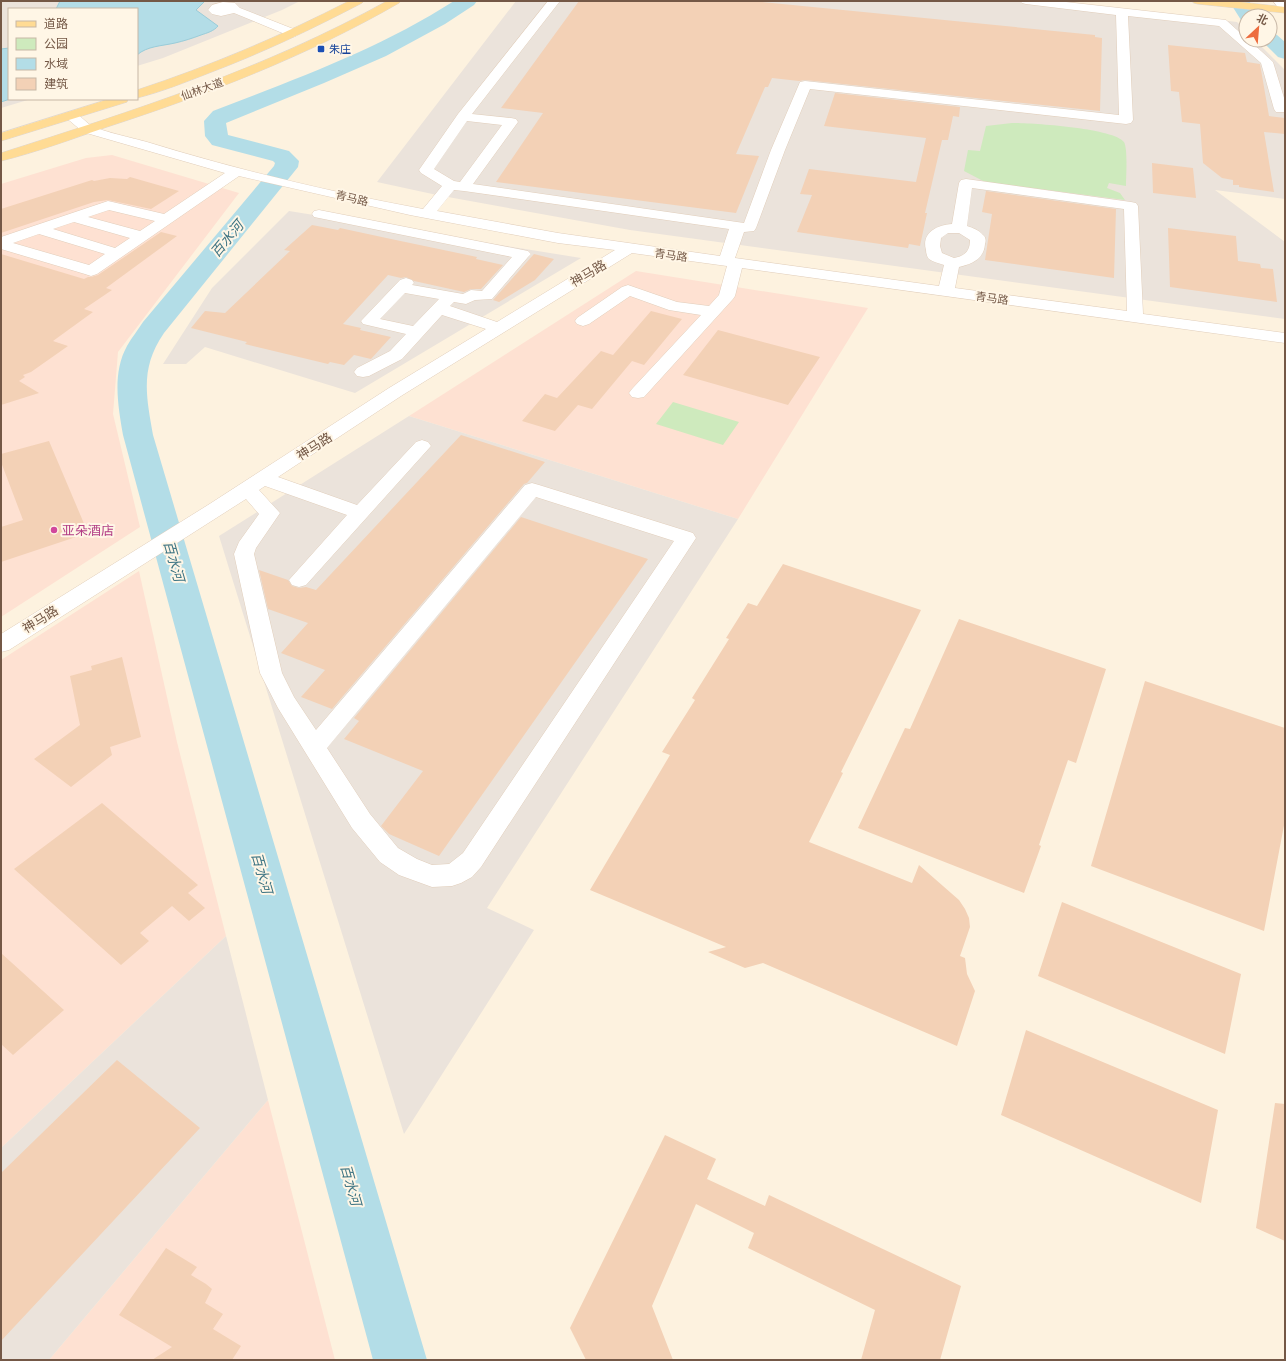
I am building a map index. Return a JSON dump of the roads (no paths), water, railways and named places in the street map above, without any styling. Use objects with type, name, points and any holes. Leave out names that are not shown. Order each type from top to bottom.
[{"type":"main road","name":"仙林大道","points":[[138,94],[178,80],[287,35],[358,1]]},
{"type":"main road","name":"仙林大道","points":[[1,157],[196,92],[251,71],[308,46],[395,1]]},
{"type":"main road","points":[[1198,1],[1260,8],[1285,9]]},
{"type":"main road","points":[[1279,1],[1285,2]]},
{"type":"main road","points":[[178,80],[196,92]]},
{"type":"main road","points":[[1,138],[119,100]]},
{"type":"street","points":[[554,1],[463,117],[426,170],[457,186],[749,228],[778,150],[805,85],[1126,120],[1122,11]]},
{"type":"street","points":[[1026,1],[1222,23],[1266,62],[1281,109]]},
{"type":"street","points":[[1279,1],[1285,9]]},
{"type":"street","points":[[227,7],[287,35]]},
{"type":"street","name":"青马路","points":[[71,116],[88,129],[150,148],[264,179],[427,214],[558,238],[628,249],[1285,338]]},
{"type":"street","points":[[427,214],[457,186],[511,122],[463,117]]},
{"type":"street","points":[[1,243],[91,271],[237,171]]},
{"type":"street","points":[[959,228],[966,183],[1131,206],[1135,317]]},
{"type":"street","points":[[1,243],[108,205],[166,220]]},
{"type":"street","points":[[319,214],[523,254],[486,296],[471,295],[466,299],[445,303],[396,355],[364,372]]},
{"type":"street","points":[[73,217],[141,236]]},
{"type":"street","points":[[638,393],[727,296],[738,226]]},
{"type":"street","points":[[947,228],[959,228],[972,232],[978,238],[979,247],[974,255],[965,261],[952,263],[936,256],[932,249],[933,238],[939,231],[947,228]]},
{"type":"street","points":[[38,229],[118,253]]},
{"type":"street","name":"神马路","points":[[1,644],[256,484],[396,392],[628,249]]},
{"type":"street","points":[[946,291],[952,263]]},
{"type":"street","points":[[417,332],[369,321],[403,285],[499,328]]},
{"type":"street","points":[[584,321],[628,290],[674,307],[714,311]]},
{"type":"street","points":[[299,580],[422,446]]},
{"type":"street","points":[[256,484],[360,513]]},
{"type":"street","points":[[256,484],[270,513],[246,547],[244,554],[271,673],[286,702],[361,821],[389,855],[408,867],[432,876],[452,875],[463,869],[472,860],[686,538],[532,489],[315,747]]},
{"type":"water","points":[[60,1],[205,1],[196,10],[218,26],[212,31],[182,41],[150,48],[138,54],[138,8],[56,8]]},
{"type":"water","points":[[8,48],[8,100],[1,102],[1,49]]},
{"type":"waterway","name":"百水河","points":[[400,1360],[138,435],[134,413],[132,379],[136,357],[141,346],[153,328],[286,167],[287,161],[281,156],[220,140],[216,136],[215,121],[221,116],[316,79],[378,52],[438,20],[467,1]]},
{"type":"waterway","points":[[1239,1],[1243,8]]},
{"type":"waterway","points":[[1278,46],[1285,53]]},
{"type":"place","name":"朱庄","points":[[321,49]]},
{"type":"place","name":"亚朵酒店","points":[[54,530]]}]
